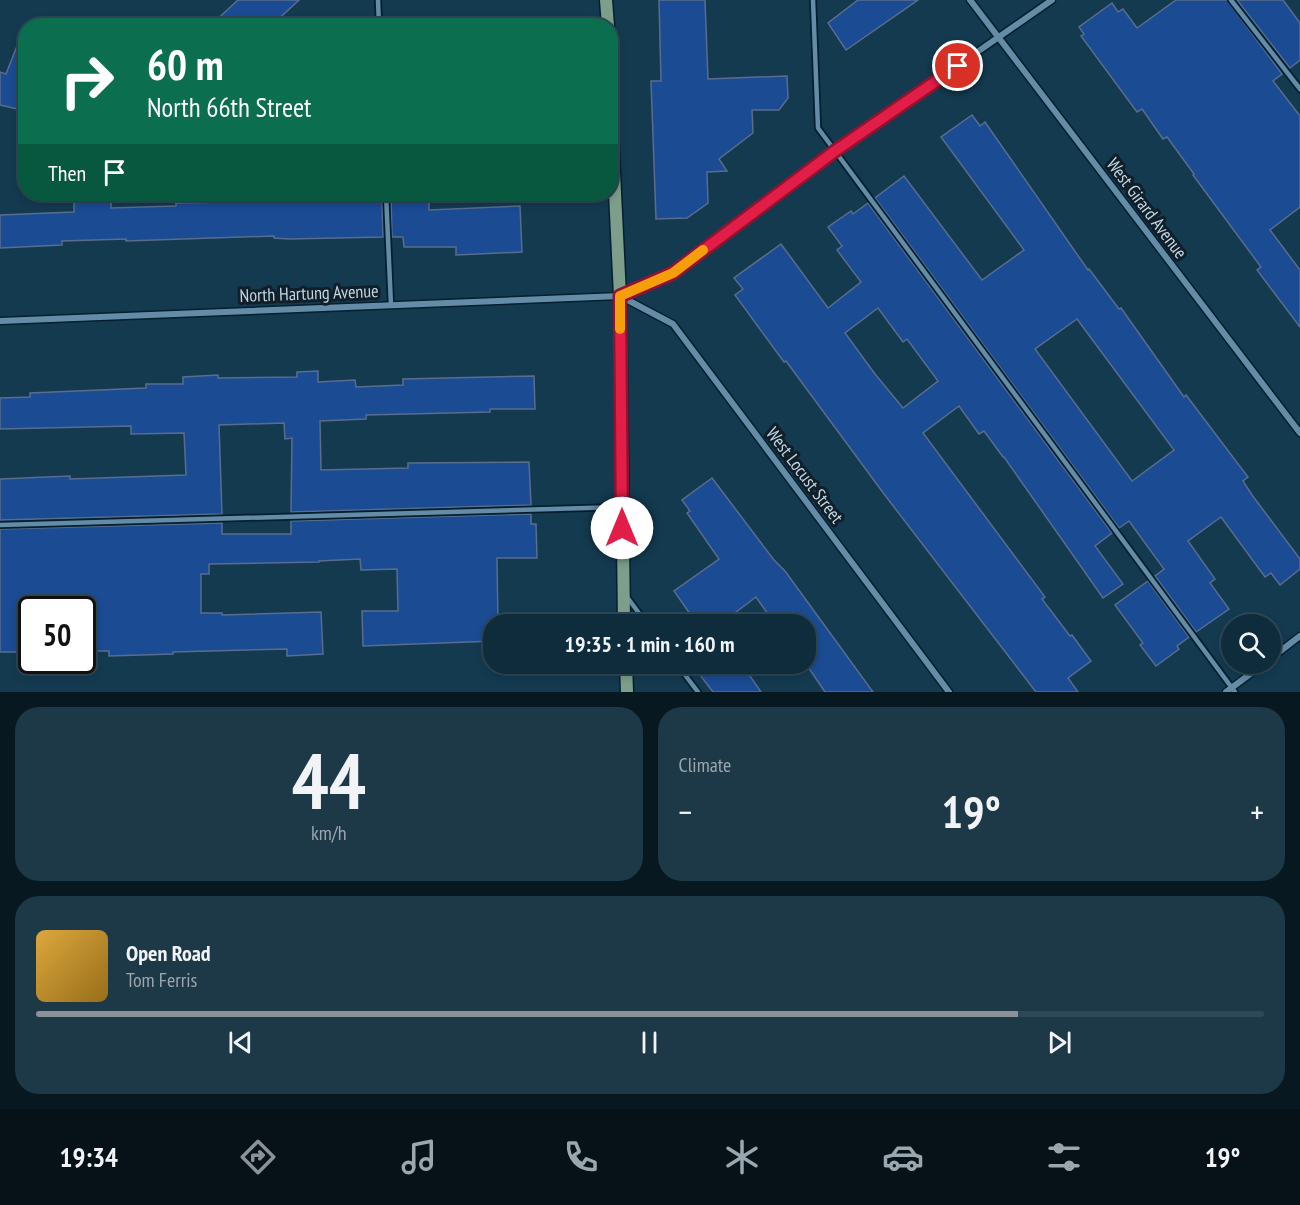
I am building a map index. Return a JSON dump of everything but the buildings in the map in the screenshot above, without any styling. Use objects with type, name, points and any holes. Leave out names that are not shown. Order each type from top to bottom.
[{"type":"main road","points":[[606,0],[607,18]]},
{"type":"main road","points":[[615,201],[620,296],[623,614]]},
{"type":"main road","points":[[626,674],[627,692]]},
{"type":"street","name":"West Girard Avenue","points":[[970,0],[1300,433]]},
{"type":"street","points":[[620,296],[673,273],[835,151],[1052,0]]},
{"type":"street","name":"North Hartung Avenue","points":[[0,321],[620,296]]},
{"type":"street","name":"West Locust Street","points":[[620,296],[673,324],[949,692]]},
{"type":"street","points":[[1281,651],[1300,636]]},
{"type":"street","points":[[1231,691],[1252,674]]},
{"type":"lane","points":[[378,0],[379,18]]},
{"type":"lane","points":[[813,0],[818,128],[1231,691]]},
{"type":"lane","points":[[1232,0],[1300,89]]},
{"type":"lane","points":[[386,201],[391,305]]},
{"type":"lane","points":[[0,525],[621,507]]},
{"type":"lane","points":[[622,591],[639,614]]},
{"type":"lane","points":[[684,674],[698,692]]},
{"type":"slow traffic","points":[[620,329],[620,296],[673,273],[703,250]]},
{"type":"route","points":[[622,528],[620,296],[673,273],[835,151],[958,66]]}]
